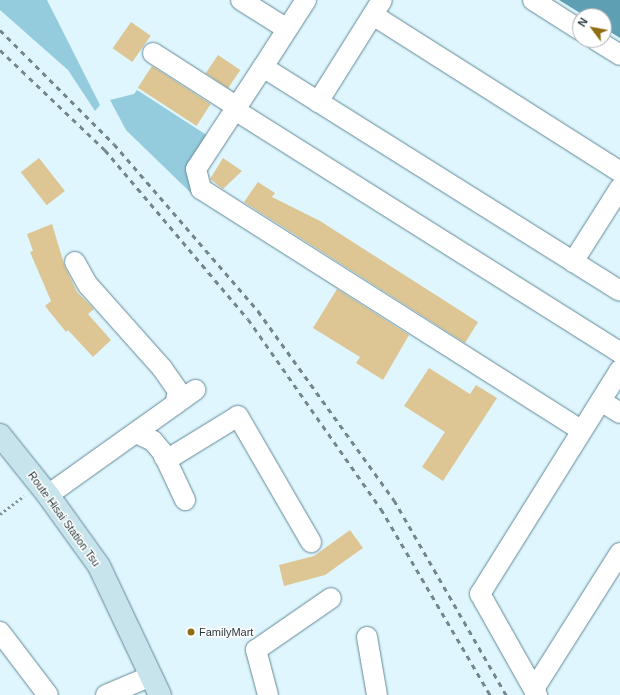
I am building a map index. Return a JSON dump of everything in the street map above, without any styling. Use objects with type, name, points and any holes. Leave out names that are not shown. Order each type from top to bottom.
[{"type":"main road","name":"Route Hisai Station Tsu","points":[[0,434],[44,490],[99,566],[160,695]]},
{"type":"street","points":[[241,0],[287,29]]},
{"type":"street","points":[[306,0],[196,169],[201,189],[582,431]]},
{"type":"street","points":[[533,0],[572,25]]},
{"type":"street","points":[[318,102],[378,8],[620,172]]},
{"type":"street","points":[[609,48],[620,55]]},
{"type":"street","points":[[153,54],[620,352]]},
{"type":"street","points":[[263,67],[620,291]]},
{"type":"street","points":[[573,262],[620,188]]},
{"type":"street","points":[[75,262],[88,285],[162,368],[178,391],[175,405]]},
{"type":"street","points":[[620,370],[480,594],[535,692],[620,553]]},
{"type":"street","points":[[44,490],[138,434],[195,390]]},
{"type":"street","points":[[600,401],[620,413]]},
{"type":"street","points":[[164,457],[173,456],[238,416],[311,542]]},
{"type":"street","points":[[138,434],[153,441],[164,457],[185,500]]},
{"type":"street","points":[[268,695],[256,650],[332,598]]},
{"type":"street","points":[[0,632],[48,695]]},
{"type":"street","points":[[367,637],[377,695]]},
{"type":"street","points":[[106,695],[151,676]]},
{"type":"path","points":[[0,514],[44,490]]},
{"type":"shaded area","points":[[0,0],[47,0],[100,105],[95,111],[68,70],[0,10]]},
{"type":"shaded area","points":[[559,0],[620,0],[620,38],[612,33],[612,8],[572,8]]},
{"type":"shaded area","points":[[137,90],[208,136],[187,169],[193,195],[126,130],[110,100],[134,94]]},
{"type":"building","points":[[131,22],[151,36],[132,62],[113,48]]},
{"type":"building","points":[[218,55],[240,70],[228,88],[206,73]]},
{"type":"building","points":[[152,66],[211,104],[197,126],[138,88]]},
{"type":"building","points":[[39,158],[65,191],[47,205],[21,172]]},
{"type":"building","points":[[223,158],[242,171],[223,189],[210,179]]},
{"type":"building","points":[[258,182],[275,193],[272,197],[320,221],[478,322],[465,343],[244,202]]},
{"type":"building","points":[[52,224],[65,267],[77,292],[94,309],[88,314],[111,340],[93,357],[68,330],[66,332],[45,306],[51,301],[30,252],[33,251],[27,234]]},
{"type":"building","points":[[337,289],[409,335],[383,380],[356,363],[360,357],[313,328]]},
{"type":"building","points":[[429,368],[470,394],[476,385],[497,398],[443,481],[422,467],[445,432],[404,406]]},
{"type":"building","points":[[350,530],[363,548],[325,575],[284,586],[279,565],[314,556]]},
{"type":"railway","points":[[0,30],[114,144],[258,311],[394,500],[506,695]]},
{"type":"railway","points":[[0,50],[105,150],[248,319],[381,509],[490,695]]},
{"type":"place","name":"FamilyMart","points":[[191,632]]}]
